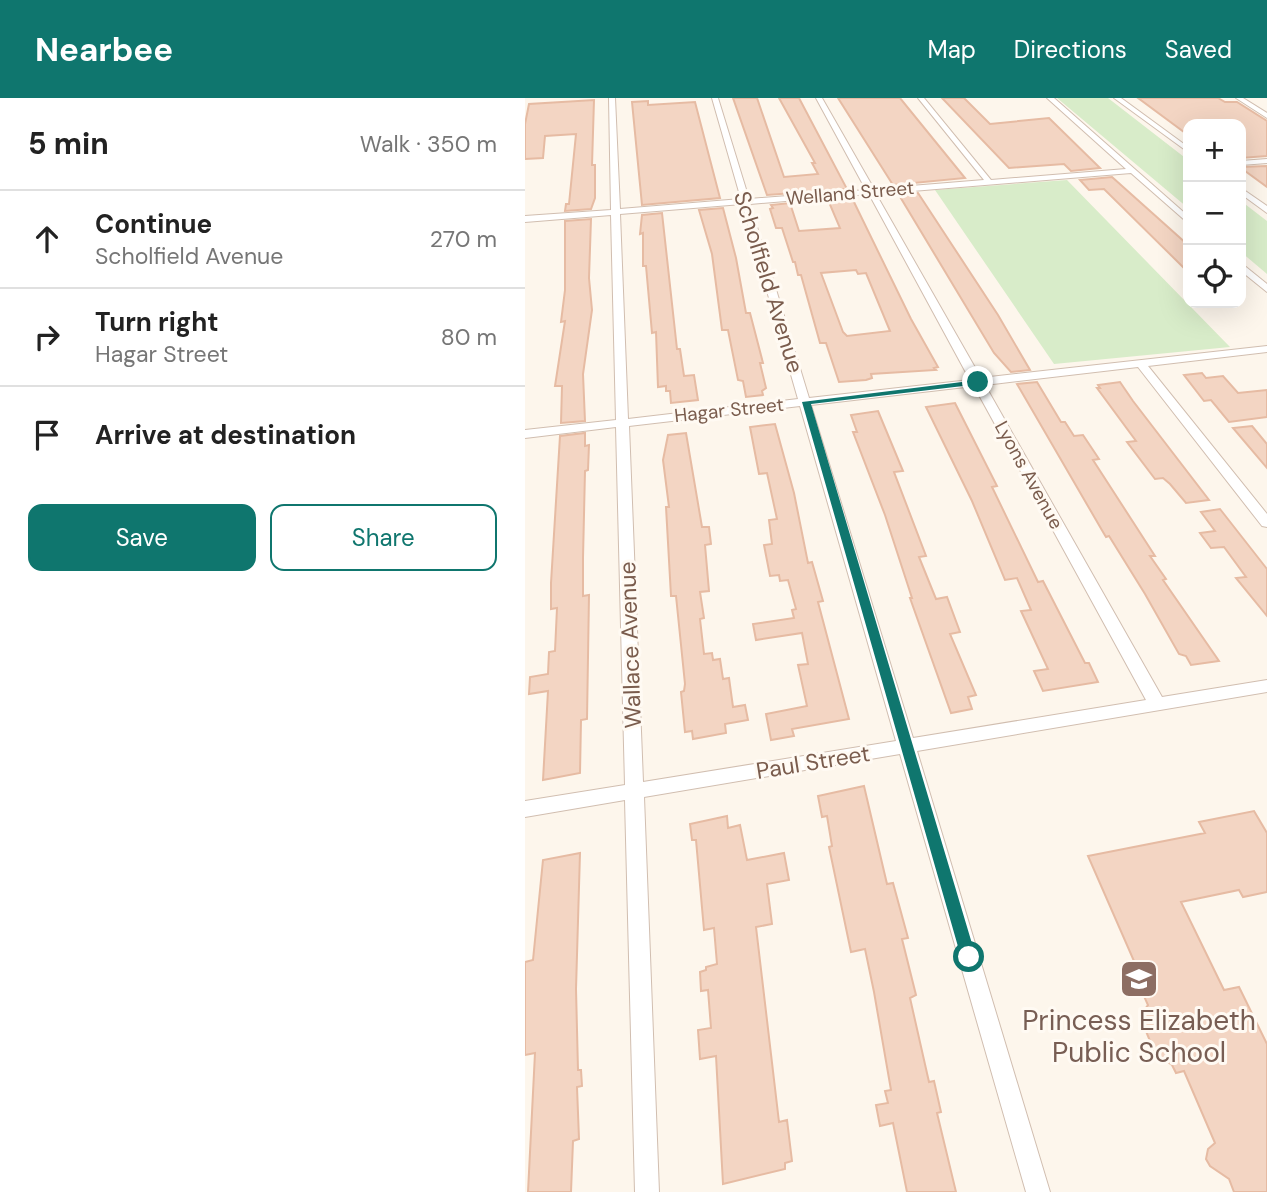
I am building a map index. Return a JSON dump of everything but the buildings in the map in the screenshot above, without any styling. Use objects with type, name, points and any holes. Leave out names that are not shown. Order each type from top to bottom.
[{"type":"street","name":"Wallace Avenue","points":[[612,98],[647,1192]]},
{"type":"street","name":"Scholfield Avenue","points":[[715,98],[1038,1192]]},
{"type":"street","name":"Lyons Avenue","points":[[819,98],[1157,705]]},
{"type":"street","points":[[921,98],[989,182]]},
{"type":"street","points":[[1050,98],[1183,216]]},
{"type":"street","points":[[1117,98],[1183,146]]},
{"type":"street","points":[[1239,98],[1265,113]]},
{"type":"street","points":[[1246,163],[1267,161]]},
{"type":"street","name":"Welland Street","points":[[525,219],[1132,171]]},
{"type":"street","points":[[1246,194],[1267,210]]},
{"type":"street","points":[[1246,270],[1267,289]]},
{"type":"street","name":"Hagar Street","points":[[525,433],[1267,349]]},
{"type":"street","points":[[1141,364],[1267,523]]},
{"type":"street","name":"Paul Street","points":[[525,809],[1267,686]]},
{"type":"green space","points":[[1057,98],[1108,98],[1183,156],[1183,204]]},
{"type":"green space","points":[[1067,180],[1183,299],[1183,308],[1192,308],[1230,347],[1054,364],[935,190]]},
{"type":"green space","points":[[1246,205],[1267,221],[1267,274],[1246,256]]},
{"type":"place","name":"Princess Elizabeth Public School","points":[[1139,979]]},
{"type":"route","points":[[969,957],[806,402],[978,382]]}]
